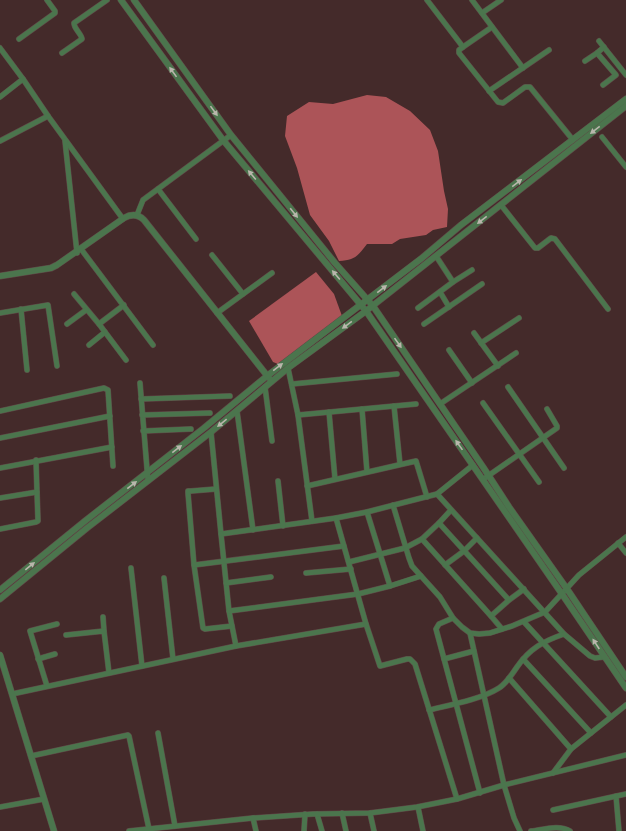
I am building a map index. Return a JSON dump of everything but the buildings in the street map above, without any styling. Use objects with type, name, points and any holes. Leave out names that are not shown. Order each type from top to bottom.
[{"type":"street","points":[[19,39],[55,14],[46,0]]},
{"type":"street","points":[[62,52],[82,38],[74,26],[74,23],[107,0]]},
{"type":"street","points":[[121,0],[223,140],[361,304],[473,464],[486,477]]},
{"type":"street","points":[[134,0],[231,135],[335,263],[368,299],[440,404],[486,477],[564,591],[626,677]]},
{"type":"street","points":[[426,0],[463,47]]},
{"type":"street","points":[[472,0],[523,68]]},
{"type":"street","points":[[482,14],[501,0]]},
{"type":"street","points":[[492,27],[459,50],[459,53],[498,102],[503,103],[525,87],[530,87],[573,140]]},
{"type":"street","points":[[599,41],[626,75]]},
{"type":"street","points":[[585,62],[604,47]]},
{"type":"street","points":[[0,49],[23,78],[65,140],[123,219]]},
{"type":"street","points":[[489,91],[550,50]]},
{"type":"street","points":[[597,53],[616,75]]},
{"type":"street","points":[[603,85],[622,70]]},
{"type":"street","points":[[0,97],[23,78]]},
{"type":"street","points":[[0,590],[267,376],[626,99]]},
{"type":"street","points":[[0,599],[87,528],[211,432],[271,381],[373,306],[626,106]]},
{"type":"street","points":[[0,141],[48,116]]},
{"type":"street","points":[[137,215],[143,200],[231,135]]},
{"type":"street","points":[[602,137],[626,167]]},
{"type":"street","points":[[65,140],[79,251],[124,305],[154,345]]},
{"type":"street","points":[[158,189],[196,239]]},
{"type":"street","points":[[501,205],[535,248],[538,248],[551,238],[555,240],[608,309]]},
{"type":"street","points":[[0,276],[57,266],[123,219],[128,216],[137,215],[144,220],[271,381]]},
{"type":"street","points":[[212,255],[243,294]]},
{"type":"street","points":[[436,256],[453,282]]},
{"type":"street","points":[[418,308],[472,270]]},
{"type":"street","points":[[217,312],[272,273]]},
{"type":"street","points":[[424,324],[482,284]]},
{"type":"street","points":[[440,292],[449,307]]},
{"type":"street","points":[[74,294],[126,360]]},
{"type":"street","points":[[0,313],[48,305],[57,366]]},
{"type":"street","points":[[99,324],[124,305]]},
{"type":"street","points":[[21,309],[27,370]]},
{"type":"street","points":[[67,324],[86,310]]},
{"type":"street","points":[[481,343],[519,318]]},
{"type":"street","points":[[89,345],[105,332]]},
{"type":"street","points":[[474,333],[498,366]]},
{"type":"street","points":[[448,350],[472,382]]},
{"type":"street","points":[[440,404],[516,353]]},
{"type":"street","points":[[288,368],[298,415],[312,521]]},
{"type":"street","points":[[292,384],[397,374]]},
{"type":"street","points":[[140,383],[146,473],[148,481]]},
{"type":"street","points":[[265,387],[272,441]]},
{"type":"street","points":[[508,387],[564,468]]},
{"type":"street","points":[[0,411],[104,388],[108,390],[113,466]]},
{"type":"street","points":[[141,399],[230,396]]},
{"type":"street","points":[[483,403],[539,482]]},
{"type":"street","points":[[298,415],[416,404]]},
{"type":"street","points":[[394,406],[400,464]]},
{"type":"street","points":[[362,409],[367,472]]},
{"type":"street","points":[[486,477],[558,427],[547,409]]},
{"type":"street","points":[[238,410],[253,530]]},
{"type":"street","points":[[329,412],[335,479]]},
{"type":"street","points":[[142,415],[210,413]]},
{"type":"street","points":[[0,438],[110,416]]},
{"type":"street","points":[[143,431],[191,429]]},
{"type":"street","points":[[211,432],[229,611],[236,646]]},
{"type":"street","points":[[0,468],[36,460],[112,447]]},
{"type":"street","points":[[0,529],[36,522],[39,520],[36,460]]},
{"type":"street","points":[[307,486],[415,460],[417,461],[427,497]]},
{"type":"street","points":[[221,534],[336,518],[427,497],[437,494],[473,464]]},
{"type":"street","points":[[278,481],[283,526]]},
{"type":"street","points":[[216,489],[188,491],[194,565],[203,628],[232,626]]},
{"type":"street","points":[[0,498],[37,492]]},
{"type":"street","points":[[437,494],[564,634],[590,656],[595,658],[604,657]]},
{"type":"street","points":[[393,505],[405,548],[412,566],[440,596],[453,618],[470,633],[479,634],[502,629],[524,622],[545,612],[580,575],[626,537]]},
{"type":"street","points":[[349,562],[405,548],[422,538],[451,510]]},
{"type":"street","points":[[366,512],[390,586]]},
{"type":"street","points":[[336,518],[366,624],[380,666],[407,659],[415,664],[457,799]]},
{"type":"street","points":[[439,523],[509,600]]},
{"type":"street","points":[[422,538],[502,629]]},
{"type":"street","points":[[445,565],[464,551],[477,538]]},
{"type":"street","points":[[618,543],[626,553]]},
{"type":"street","points":[[194,565],[344,546]]},
{"type":"street","points":[[131,568],[142,666]]},
{"type":"street","points":[[306,573],[351,569]]},
{"type":"street","points":[[229,611],[358,594],[421,576]]},
{"type":"street","points":[[164,578],[173,659]]},
{"type":"street","points":[[226,583],[271,578]]},
{"type":"street","points":[[491,616],[524,589]]},
{"type":"street","points":[[564,591],[604,657],[626,688]]},
{"type":"street","points":[[103,617],[110,673]]},
{"type":"street","points":[[453,618],[439,624],[436,629],[480,793]]},
{"type":"street","points":[[524,622],[610,717]]},
{"type":"street","points":[[47,686],[30,632],[57,624]]},
{"type":"street","points":[[12,694],[236,646],[366,624]]},
{"type":"street","points":[[66,635],[104,631]]},
{"type":"street","points":[[470,633],[504,785],[514,818],[520,831]]},
{"type":"street","points":[[429,710],[483,696],[499,688],[535,647],[564,634]]},
{"type":"street","points":[[444,659],[474,651]]},
{"type":"street","points":[[38,659],[55,654]]},
{"type":"street","points":[[0,655],[54,831]]},
{"type":"street","points":[[523,659],[591,733]]},
{"type":"street","points":[[509,678],[571,748]]},
{"type":"street","points":[[553,773],[571,748],[626,705]]},
{"type":"street","points":[[158,733],[175,826]]},
{"type":"street","points":[[31,756],[128,735],[149,829]]},
{"type":"street","points":[[129,831],[253,818],[306,814],[370,813],[418,807],[457,799],[504,785],[626,755]]},
{"type":"street","points":[[553,810],[626,794]]},
{"type":"street","points":[[616,796],[619,831]]},
{"type":"street","points":[[0,807],[44,799]]},
{"type":"street","points":[[418,807],[423,831]]},
{"type":"street","points":[[342,813],[346,831]]},
{"type":"street","points":[[370,813],[374,831]]},
{"type":"street","points":[[304,831],[306,814]]},
{"type":"street","points":[[317,814],[322,831]]},
{"type":"street","points":[[253,818],[256,831]]},
{"type":"street","points":[[530,831],[562,828],[570,831]]},
{"type":"shaded area","points":[[367,95],[386,97],[410,111],[430,130],[438,151],[448,209],[447,227],[433,230],[426,235],[400,239],[392,244],[367,244],[356,257],[349,260],[339,261],[329,241],[310,215],[297,168],[285,136],[287,116],[309,102],[333,104]]},
{"type":"shaded area","points":[[316,272],[334,294],[342,316],[278,364],[273,362],[249,321]]}]
